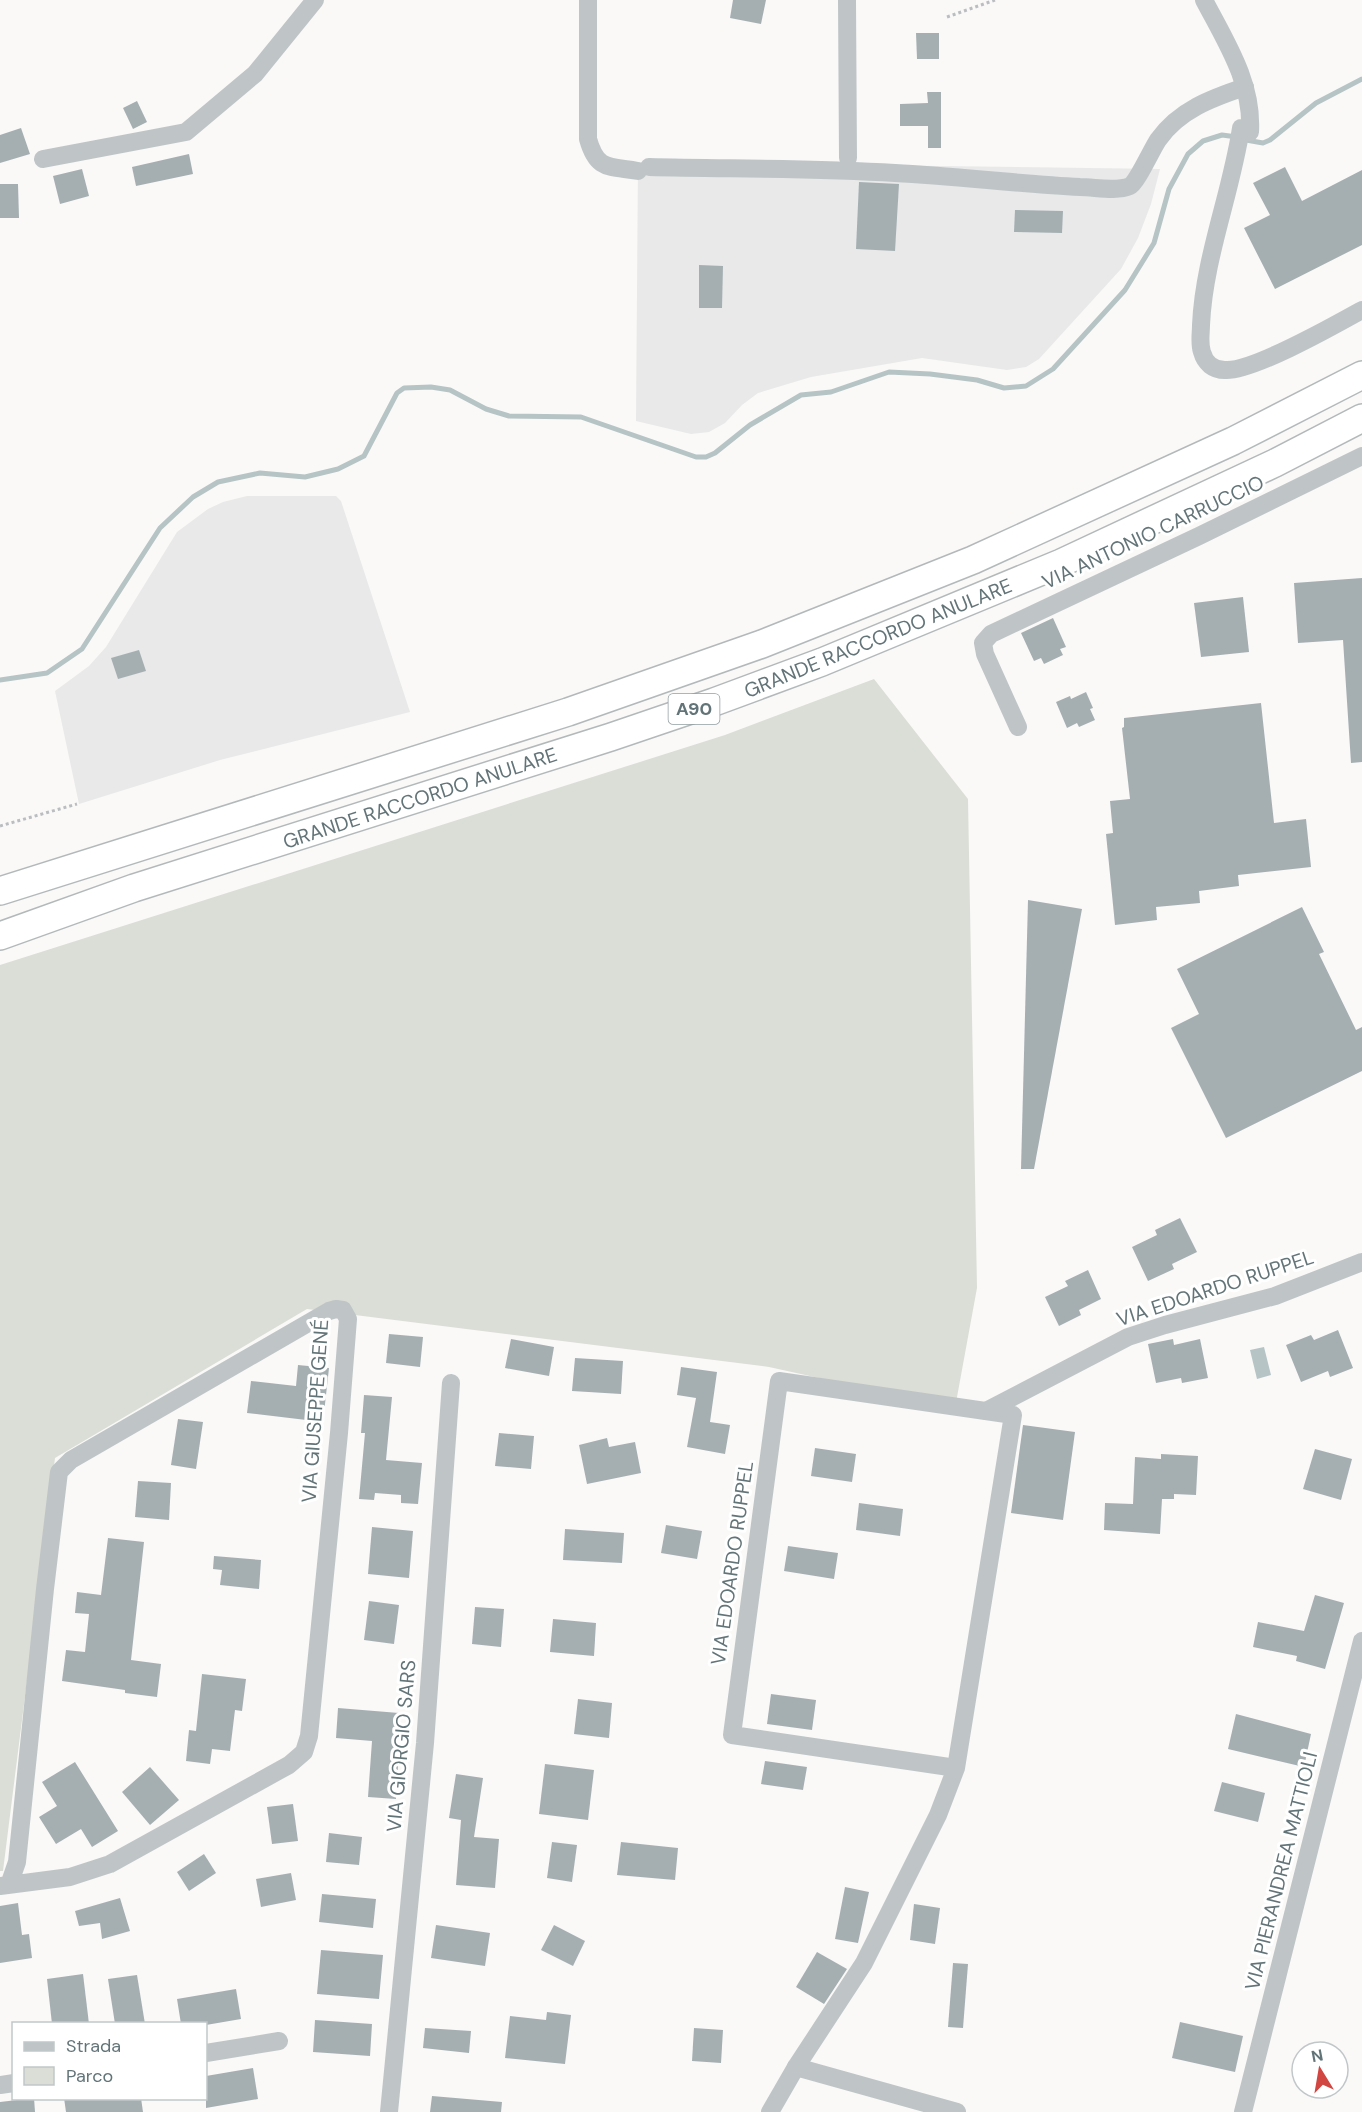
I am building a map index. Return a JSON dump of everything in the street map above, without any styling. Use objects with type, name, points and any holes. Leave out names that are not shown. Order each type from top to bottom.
[{"type":"highway","name":"GRANDE RACCORDO ANULARE","points":[[0,891],[557,715],[762,644],[973,560],[1233,441],[1362,375]]},
{"type":"highway","name":"GRANDE RACCORDO ANULARE","points":[[0,936],[134,888],[611,737],[822,662],[1060,563],[1275,463],[1362,418]]},
{"type":"street","points":[[43,159],[186,132],[255,74],[315,0]]},
{"type":"street","points":[[588,0],[588,138],[593,155],[604,166],[644,169],[895,172],[1044,185],[1119,188],[1132,186],[1159,139],[1184,113],[1214,97],[1245,87]]},
{"type":"street","points":[[847,0],[848,158]]},
{"type":"street","points":[[1204,0],[1235,59],[1245,87],[1246,123],[1202,300],[1201,345],[1205,359],[1209,365],[1223,370],[1252,365],[1362,310]]},
{"type":"street","name":"VIA ANTONIO CARRUCCIO","points":[[1018,727],[984,654],[984,643],[991,634],[1209,532],[1362,456]]},
{"type":"street","name":"VIA EDOARDO RUPPEL","points":[[986,1411],[1128,1337],[1275,1296],[1362,1262]]},
{"type":"street","name":"VIA GIUSEPPE GENÉ","points":[[333,1309],[343,1310],[348,1319],[339,1433],[309,1736],[304,1752],[289,1765],[121,1859],[70,1877],[4,1886],[17,1862],[59,1472],[71,1460],[333,1309]]},
{"type":"street","name":"VIA EDOARDO RUPPEL","points":[[770,2112],[796,2067],[864,1963],[938,1815],[956,1768],[1013,1415],[779,1381],[732,1735],[956,1768]]},
{"type":"street","name":"VIA GIORGIO SARS","points":[[389,2112],[425,1743],[451,1383]]},
{"type":"street","name":"VIA PIERANDREA MATTIOLI","points":[[1243,2112],[1362,1641]]},
{"type":"street","points":[[207,2053],[279,2041]]},
{"type":"street","points":[[796,2067],[957,2112]]},
{"type":"path","points":[[947,17],[995,0]]},
{"type":"path","points":[[0,826],[77,804]]},
{"type":"shaded area","points":[[638,162],[1160,169],[1151,204],[1138,238],[1121,269],[1039,359],[1026,367],[1007,370],[922,358],[811,377],[758,393],[742,405],[725,423],[709,432],[691,434],[636,421]]},
{"type":"shaded area","points":[[247,496],[336,496],[341,501],[410,712],[220,760],[79,804],[55,691],[89,666],[106,647],[177,532],[208,509],[223,502]]},
{"type":"shaded area","points":[[1264,1347],[1271,1375],[1257,1379],[1250,1350]]},
{"type":"green space","points":[[874,679],[968,799],[977,1288],[955,1408],[769,1367],[307,1309],[55,1458],[3,1871],[0,1871],[0,965],[725,735]]},
{"type":"building","points":[[733,0],[766,0],[761,24],[730,18]]},
{"type":"building","points":[[916,33],[939,33],[939,59],[917,59]]},
{"type":"building","points":[[927,92],[941,92],[941,148],[928,148],[928,126],[900,126],[900,104],[928,103]]},
{"type":"building","points":[[137,101],[147,122],[133,129],[123,108]]},
{"type":"building","points":[[21,128],[30,154],[0,163],[0,135]]},
{"type":"building","points":[[189,154],[193,174],[136,186],[132,167]]},
{"type":"building","points":[[1285,167],[1302,201],[1362,170],[1362,245],[1275,289],[1244,228],[1270,215],[1253,183]]},
{"type":"building","points":[[82,169],[89,196],[60,204],[53,176]]},
{"type":"building","points":[[859,182],[899,184],[895,251],[856,249]]},
{"type":"building","points":[[0,184],[18,184],[19,218],[0,218]]},
{"type":"building","points":[[1015,210],[1063,211],[1062,233],[1014,232]]},
{"type":"building","points":[[699,265],[723,266],[722,308],[699,308]]},
{"type":"building","points":[[1362,578],[1362,762],[1351,763],[1343,640],[1298,643],[1294,583]]},
{"type":"building","points":[[1243,597],[1249,652],[1201,657],[1194,603]]},
{"type":"building","points":[[1053,618],[1066,647],[1060,649],[1063,655],[1044,664],[1041,658],[1034,661],[1021,633]]},
{"type":"building","points":[[139,650],[146,671],[118,679],[111,658]]},
{"type":"building","points":[[1086,692],[1095,720],[1079,727],[1077,723],[1067,728],[1056,702],[1070,696],[1071,699]]},
{"type":"building","points":[[1261,703],[1274,823],[1306,819],[1311,867],[1238,875],[1239,886],[1199,891],[1200,903],[1156,907],[1157,920],[1115,925],[1106,834],[1113,833],[1110,801],[1130,799],[1122,728],[1124,718]]},
{"type":"building","points":[[1028,900],[1082,909],[1034,1169],[1021,1169]]},
{"type":"building","points":[[1302,907],[1324,952],[1319,954],[1356,1030],[1362,1027],[1362,1071],[1226,1138],[1171,1028],[1199,1014],[1177,969]]},
{"type":"building","points":[[1180,1218],[1197,1252],[1172,1264],[1174,1269],[1148,1281],[1132,1247],[1157,1235],[1155,1230]]},
{"type":"building","points":[[1088,1270],[1101,1299],[1079,1310],[1081,1315],[1059,1326],[1045,1297],[1068,1286],[1065,1281]]},
{"type":"building","points":[[1338,1330],[1353,1368],[1330,1377],[1328,1371],[1301,1382],[1286,1345],[1311,1335],[1314,1340]]},
{"type":"building","points":[[389,1334],[423,1337],[420,1367],[386,1363]]},
{"type":"building","points":[[511,1339],[554,1347],[549,1376],[505,1368]]},
{"type":"building","points":[[1173,1339],[1174,1345],[1200,1339],[1208,1378],[1182,1383],[1181,1378],[1156,1383],[1148,1344]]},
{"type":"building","points":[[575,1358],[623,1361],[621,1394],[572,1391]]},
{"type":"building","points":[[298,1365],[329,1368],[323,1422],[247,1413],[251,1381],[296,1386]]},
{"type":"building","points":[[681,1367],[717,1372],[710,1422],[730,1425],[725,1454],[687,1447],[696,1398],[677,1395]]},
{"type":"building","points":[[364,1395],[392,1397],[386,1460],[422,1463],[418,1504],[401,1503],[401,1495],[375,1493],[374,1500],[359,1499],[365,1433],[361,1433]]},
{"type":"building","points":[[178,1419],[203,1422],[196,1469],[171,1465]]},
{"type":"building","points":[[1023,1425],[1075,1432],[1063,1520],[1011,1513]]},
{"type":"building","points":[[499,1433],[534,1436],[531,1469],[495,1466]]},
{"type":"building","points":[[607,1438],[609,1447],[635,1442],[641,1473],[587,1484],[579,1445]]},
{"type":"building","points":[[815,1448],[856,1454],[852,1482],[811,1476]]},
{"type":"building","points":[[1315,1449],[1352,1459],[1341,1500],[1303,1489]]},
{"type":"building","points":[[1161,1454],[1198,1456],[1196,1495],[1174,1494],[1174,1499],[1162,1499],[1160,1534],[1104,1530],[1105,1503],[1133,1504],[1135,1457],[1161,1459]]},
{"type":"building","points":[[138,1481],[171,1483],[169,1520],[135,1517]]},
{"type":"building","points":[[859,1503],[903,1509],[900,1536],[856,1530]]},
{"type":"building","points":[[666,1525],[702,1531],[697,1559],[661,1553]]},
{"type":"building","points":[[372,1527],[413,1531],[409,1578],[368,1574]]},
{"type":"building","points":[[565,1529],[624,1533],[622,1563],[563,1560]]},
{"type":"building","points":[[108,1538],[144,1542],[131,1660],[161,1664],[157,1697],[62,1681],[66,1650],[85,1652],[89,1614],[75,1613],[77,1592],[101,1595]]},
{"type":"building","points":[[788,1546],[838,1553],[834,1579],[784,1571]]},
{"type":"building","points":[[214,1556],[261,1560],[259,1589],[220,1585],[222,1570],[213,1569]]},
{"type":"building","points":[[1315,1595],[1344,1603],[1325,1669],[1296,1661],[1297,1656],[1253,1647],[1258,1622],[1304,1631]]},
{"type":"building","points":[[369,1601],[399,1605],[394,1644],[364,1640]]},
{"type":"building","points":[[475,1607],[504,1609],[501,1647],[472,1644]]},
{"type":"building","points":[[553,1619],[596,1623],[594,1656],[550,1652]]},
{"type":"building","points":[[202,1674],[246,1679],[242,1711],[235,1710],[230,1751],[212,1749],[210,1764],[186,1761],[189,1730],[196,1731]]},
{"type":"building","points":[[771,1694],[816,1700],[812,1730],[767,1724]]},
{"type":"building","points":[[578,1699],[612,1703],[609,1738],[574,1734]]},
{"type":"building","points":[[338,1708],[399,1713],[394,1766],[398,1766],[396,1799],[368,1797],[372,1741],[336,1738]]},
{"type":"building","points":[[1236,1714],[1311,1734],[1304,1767],[1228,1749]]},
{"type":"building","points":[[765,1761],[807,1767],[803,1790],[761,1784]]},
{"type":"building","points":[[75,1762],[118,1831],[92,1847],[81,1829],[56,1844],[39,1817],[57,1806],[42,1782]]},
{"type":"building","points":[[545,1764],[594,1770],[588,1820],[539,1814]]},
{"type":"building","points":[[150,1767],[179,1800],[150,1825],[122,1792]]},
{"type":"building","points":[[456,1774],[483,1778],[474,1837],[499,1839],[495,1888],[456,1885],[461,1820],[449,1818]]},
{"type":"building","points":[[1222,1782],[1265,1793],[1258,1822],[1214,1811]]},
{"type":"building","points":[[293,1804],[298,1841],[272,1844],[267,1807]]},
{"type":"building","points":[[329,1833],[362,1837],[359,1865],[326,1862]]},
{"type":"building","points":[[552,1842],[577,1845],[572,1882],[547,1878]]},
{"type":"building","points":[[621,1842],[678,1848],[675,1880],[617,1875]]},
{"type":"building","points":[[204,1854],[216,1873],[189,1891],[177,1872]]},
{"type":"building","points":[[291,1873],[296,1900],[261,1907],[256,1879]]},
{"type":"building","points":[[845,1887],[869,1892],[858,1943],[835,1939]]},
{"type":"building","points":[[322,1894],[376,1899],[373,1928],[319,1922]]},
{"type":"building","points":[[120,1898],[130,1931],[102,1939],[100,1923],[79,1926],[75,1911]]},
{"type":"building","points":[[18,1903],[22,1935],[29,1934],[32,1958],[0,1963],[0,1906]]},
{"type":"building","points":[[914,1904],[940,1908],[935,1944],[910,1940]]},
{"type":"building","points":[[436,1925],[490,1933],[485,1966],[431,1958]]},
{"type":"building","points":[[554,1925],[585,1941],[573,1966],[541,1950]]},
{"type":"building","points":[[321,1950],[383,1955],[379,1999],[317,1994]]},
{"type":"building","points":[[817,1952],[847,1969],[824,2004],[796,1987]]},
{"type":"building","points":[[953,1963],[968,1964],[963,2028],[948,2027]]},
{"type":"building","points":[[83,1974],[89,2022],[52,2022],[47,1979]]},
{"type":"building","points":[[137,1975],[145,2022],[115,2022],[108,1979]]},
{"type":"building","points":[[236,1989],[241,2019],[207,2025],[207,2022],[181,2022],[177,1999]]},
{"type":"building","points":[[547,2012],[571,2015],[565,2064],[505,2058],[510,2016],[546,2020]]},
{"type":"building","points":[[315,2020],[372,2024],[370,2056],[313,2052]]},
{"type":"building","points":[[1180,2022],[1243,2036],[1235,2072],[1172,2058]]},
{"type":"building","points":[[425,2028],[471,2031],[469,2053],[423,2048]]},
{"type":"building","points":[[694,2028],[723,2030],[721,2063],[692,2061]]},
{"type":"building","points":[[253,2068],[258,2099],[206,2108],[207,2076]]},
{"type":"building","points":[[432,2096],[502,2102],[501,2112],[430,2112]]},
{"type":"building","points":[[34,2100],[35,2112],[0,2112],[0,2102]]},
{"type":"building","points":[[64,2100],[141,2100],[143,2112],[66,2112]]},
{"type":"waterway","points":[[1246,140],[1263,143],[1270,140],[1316,103],[1362,79]]},
{"type":"waterway","points":[[0,680],[47,673],[82,649],[160,528],[193,497],[218,482],[260,473],[305,477],[338,469],[364,456],[397,393],[404,388],[431,387],[450,390],[486,409],[509,416],[581,417],[696,457],[706,457],[715,453],[750,425],[801,395],[831,392],[889,372],[977,380],[1004,388],[1026,386],[1053,369],[1125,290],[1154,243],[1169,189],[1188,154],[1203,141],[1222,135],[1237,137]]}]
